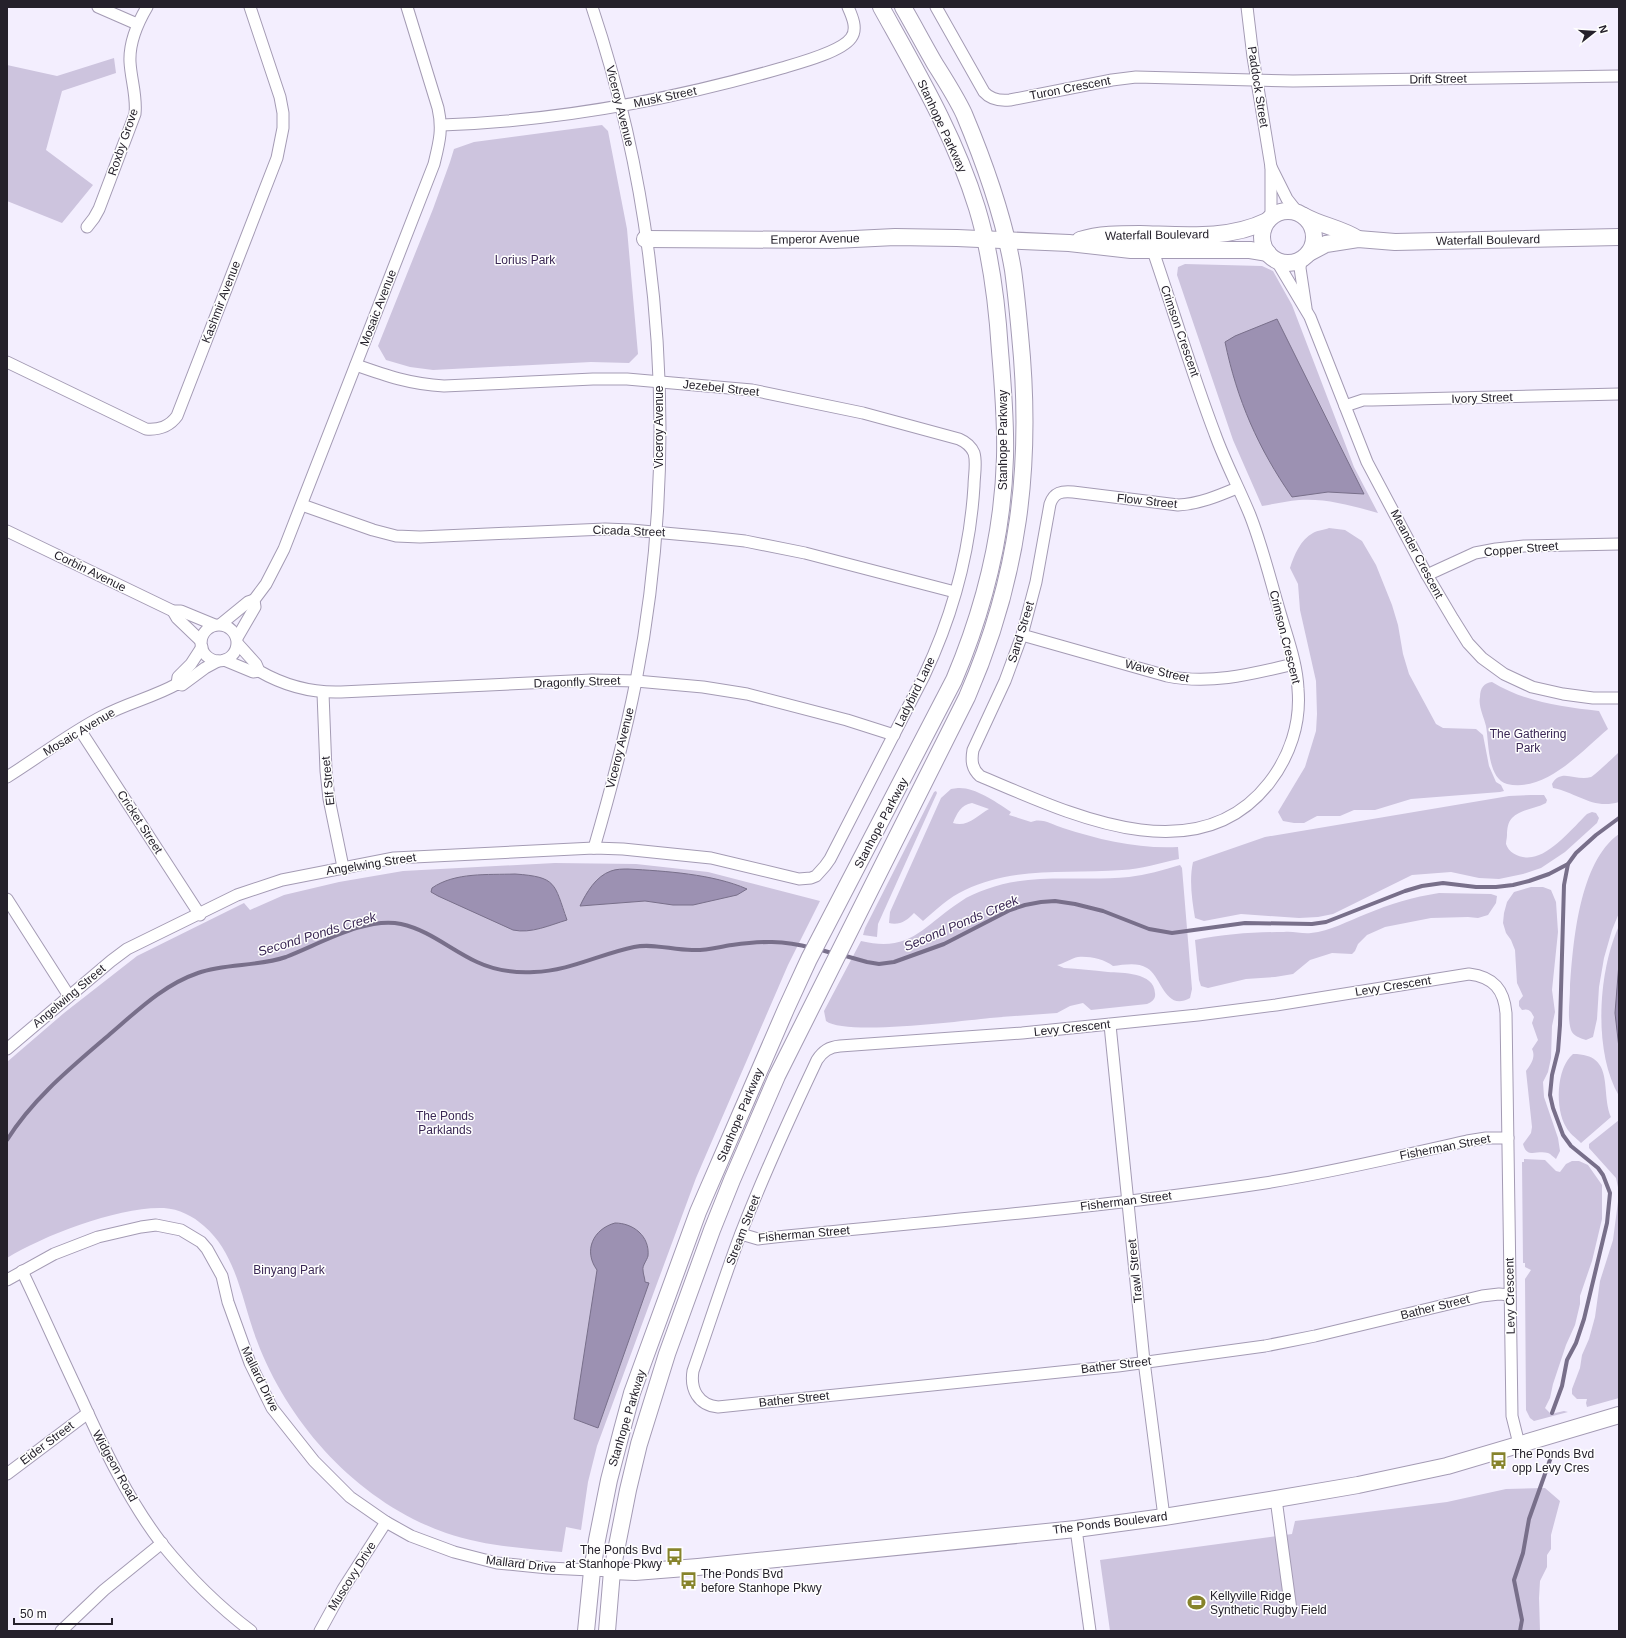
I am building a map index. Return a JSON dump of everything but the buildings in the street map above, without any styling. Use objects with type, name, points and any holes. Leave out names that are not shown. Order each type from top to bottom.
[{"type":"main road","name":"Stanhope Parkway","points":[[586,1631],[592,1571],[609,1480],[632,1393],[698,1212],[809,959],[954,680],[968,648],[990,574],[996,543],[1002,503],[1005,432],[1003,383],[996,304],[984,239],[977,207],[951,138],[920,76],[881,7]]},
{"type":"main road","name":"Stanhope Parkway","points":[[607,1631],[612,1571],[634,1467],[652,1398],[732,1180],[777,1076],[967,697],[991,635],[1008,575],[1021,499],[1026,422],[1023,370],[1013,270],[984,163],[963,112],[903,7]]},
{"type":"main road","points":[[1284,211],[1301,214],[1310,223],[1314,233],[1314,243],[1305,257],[1291,263],[1272,257],[1262,240],[1263,230],[1269,219],[1284,211]]},
{"type":"main road","name":"Waterfall Boulevard","points":[[1301,214],[1319,224],[1345,231],[1358,239]]},
{"type":"main road","name":"Waterfall Boulevard","points":[[1070,243],[1086,238],[1116,234],[1198,235],[1227,233],[1247,230],[1269,219]]},
{"type":"main road","name":"Emperor Avenue","points":[[646,239],[834,240],[895,237],[984,239]]},
{"type":"main road","name":"Waterfall Boulevard","points":[[1305,257],[1326,244],[1358,239],[1395,242],[1619,237]]},
{"type":"main road","name":"Waterfall Boulevard","points":[[984,239],[1070,243],[1153,251],[1250,250],[1272,257]]},
{"type":"main road","name":"The Ponds Boulevard","points":[[612,1571],[635,1572],[698,1567],[1076,1529],[1164,1517],[1358,1485],[1447,1466],[1619,1415]]},
{"type":"street","points":[[98,7],[138,24]]},
{"type":"street","name":"Roxby Grove","points":[[87,227],[99,209],[135,114],[135,90],[130,62],[130,49],[138,24],[147,7]]},
{"type":"street","name":"Kashmir Avenue","points":[[7,362],[146,429],[156,430],[164,427],[172,423],[177,416],[274,165],[281,143],[283,113],[280,97],[250,7]]},
{"type":"street","name":"Mosaic Avenue","points":[[218,625],[248,602],[254,600],[266,584],[275,567],[302,505],[434,164],[442,125],[435,92],[407,7]]},
{"type":"street","name":"Viceroy Avenue","points":[[592,7],[606,48],[621,106],[632,156],[646,239],[655,319],[660,427],[656,532],[648,605],[636,681],[618,762],[594,848]]},
{"type":"street","name":"Musk Street","points":[[442,125],[561,116],[621,106],[696,91],[797,63],[841,47],[849,41],[854,33],[854,22],[848,7]]},
{"type":"street","name":"Turon Crescent","points":[[936,7],[984,92],[987,96],[995,99],[1010,100],[1126,78],[1256,81]]},
{"type":"street","name":"Paddock Street","points":[[1246,7],[1256,81],[1271,167],[1269,219]]},
{"type":"street","name":"Drift Street","points":[[1256,81],[1619,76]]},
{"type":"street","name":"Paddock Street","points":[[1271,167],[1287,199],[1301,214]]},
{"type":"street","name":"Crimson Crescent","points":[[972,766],[975,772],[980,776],[1046,804],[1107,824],[1141,830],[1167,832],[1183,831],[1207,826],[1232,815],[1254,799],[1268,785],[1282,763],[1291,744],[1298,716],[1298,688],[1294,664],[1258,540],[1215,434],[1153,251]]},
{"type":"street","name":"Meander Crescent","points":[[1272,257],[1306,309]]},
{"type":"street","name":"Meander Crescent","points":[[1305,257],[1300,268],[1306,309],[1367,462],[1427,574],[1468,643],[1482,658],[1504,674],[1532,687],[1563,694],[1593,698],[1619,698]]},
{"type":"street","name":"Jezebel Street","points":[[356,365],[400,380],[422,385],[444,386],[593,379],[627,379],[752,390],[870,415],[959,439],[966,442],[971,447],[975,461]]},
{"type":"street","name":"Ivory Street","points":[[1345,406],[1362,400],[1619,394]]},
{"type":"street","name":"Ladybird Lane","points":[[785,876],[799,879],[811,878],[821,872],[933,658],[962,567],[972,508],[975,461]]},
{"type":"street","name":"Flow Street","points":[[1055,494],[1061,492],[1073,492],[1178,505],[1195,503],[1237,488]]},
{"type":"street","name":"Sand Street","points":[[972,766],[971,758],[973,750],[1005,681],[1022,635],[1036,582],[1050,504],[1055,494]]},
{"type":"street","name":"Cicada Street","points":[[302,505],[373,530],[396,536],[420,537],[605,529],[656,532],[738,540],[779,548],[955,592]]},
{"type":"street","name":"Corbin Avenue","points":[[7,531],[173,611],[180,611],[218,625]]},
{"type":"street","name":"Copper Street","points":[[1427,574],[1475,553],[1496,549],[1524,546],[1619,544]]},
{"type":"street","name":"Mosaic Avenue","points":[[237,641],[255,607],[254,600]]},
{"type":"street","name":"Corbin Avenue","points":[[173,611],[177,618],[201,644]]},
{"type":"street","points":[[177,684],[178,677],[191,664],[201,644],[205,631],[218,625],[231,629],[237,641],[234,654],[221,661],[207,656],[201,644]]},
{"type":"street","name":"Wave Street","points":[[1022,635],[1167,676],[1190,680],[1223,678],[1294,664]]},
{"type":"street","name":"Dragonfly Street","points":[[237,641],[256,664],[259,671]]},
{"type":"street","name":"Mosaic Avenue","points":[[7,777],[80,730],[117,709],[156,695],[177,684],[182,685],[205,668],[221,661]]},
{"type":"street","name":"Dragonfly Street","points":[[221,661],[253,672],[259,671],[282,683],[323,693],[592,680],[636,681],[703,687],[747,694],[840,718],[894,735]]},
{"type":"street","name":"Elf Street","points":[[323,693],[326,771],[329,799],[343,867]]},
{"type":"street","name":"Cricket Street","points":[[80,730],[200,915]]},
{"type":"street","name":"Angelwing Street","points":[[7,1049],[127,949],[200,915],[237,895],[254,888],[282,880],[394,858],[594,848],[623,849],[711,858],[785,876]]},
{"type":"street","points":[[7,899],[69,996]]},
{"type":"street","name":"Levy Crescent","points":[[828,1049],[840,1046],[945,1040],[1110,1025],[1276,1005],[1459,975],[1480,976],[1495,985],[1504,998],[1505,1005],[1512,1416],[1518,1444]]},
{"type":"street","name":"Trawl Street","points":[[1110,1025],[1144,1362],[1164,1517]]},
{"type":"street","name":"Stream Street","points":[[718,1407],[705,1404],[698,1398],[692,1387],[691,1380],[693,1371],[741,1234],[780,1139],[817,1060],[822,1053],[828,1049]]},
{"type":"street","name":"Fisherman Street","points":[[741,1234],[758,1239],[1128,1201],[1266,1183],[1468,1141],[1486,1138],[1508,1138]]},
{"type":"street","name":"Mallard Drive","points":[[7,1280],[67,1248],[98,1237],[156,1225],[181,1230],[201,1242],[208,1250],[222,1276],[228,1302],[250,1364],[272,1408],[314,1461],[350,1497],[386,1522],[418,1539],[454,1552],[475,1558],[503,1563],[592,1571]]},
{"type":"street","name":"Widgeon Road","points":[[22,1271],[120,1478],[162,1543],[184,1569],[210,1595],[251,1631]]},
{"type":"street","name":"Bather Street","points":[[718,1407],[1118,1366],[1288,1342],[1482,1296],[1510,1294]]},
{"type":"street","name":"Eider Street","points":[[7,1474],[88,1413]]},
{"type":"street","points":[[1276,1499],[1291,1610]]},
{"type":"street","name":"Muscovy Drive","points":[[320,1631],[343,1589],[386,1522]]},
{"type":"street","points":[[1076,1529],[1090,1631]]},
{"type":"street","points":[[61,1631],[104,1590],[162,1543]]},
{"type":"street","name":"The Ponds Boulevard","points":[[592,1571],[612,1571]]},
{"type":"green space","points":[[114,58],[116,73],[62,91],[46,150],[93,185],[62,223],[7,201],[7,65],[57,76]]},
{"type":"green space","name":"Lorius Park","points":[[602,125],[608,131],[627,229],[638,354],[629,363],[591,362],[433,370],[410,367],[386,360],[378,346],[433,209],[454,149],[474,142]]},
{"type":"green space","points":[[1185,264],[1262,266],[1273,271],[1292,305],[1354,467],[1378,513],[1339,503],[1319,500],[1299,500],[1262,506],[1233,440],[1177,275],[1178,267]]},
{"type":"green space","points":[[1329,528],[1345,530],[1362,541],[1376,565],[1392,605],[1409,674],[1436,724],[1443,728],[1476,729],[1483,735],[1489,766],[1496,782],[1501,785],[1504,791],[1411,799],[1375,810],[1354,810],[1340,816],[1317,816],[1304,823],[1283,821],[1278,812],[1305,767],[1316,731],[1317,714],[1316,681],[1300,610],[1298,584],[1290,568],[1296,553],[1305,539],[1315,532]]},
{"type":"green space","name":"The Gathering Park","points":[[1492,682],[1530,699],[1571,708],[1599,711],[1608,729],[1575,758],[1549,776],[1535,782],[1521,785],[1507,784],[1500,780],[1492,767],[1486,726],[1480,704],[1480,694],[1482,689],[1485,685]]},
{"type":"green space","points":[[1619,752],[1619,802],[1601,804],[1553,788],[1552,784],[1560,776],[1580,778],[1591,777]]},
{"type":"green space","points":[[964,788],[977,792],[1011,812],[1009,815],[1031,822],[1039,820],[1052,823],[1063,828],[1120,843],[1149,847],[1178,847],[1179,859],[1129,869],[1042,872],[1003,877],[984,882],[959,893],[923,921],[914,913],[903,922],[896,924],[889,923],[890,912],[941,798],[951,789]],"holes":[[[972,803],[989,809],[963,824],[953,823],[960,810],[968,804]]]},
{"type":"green space","points":[[936,791],[937,793],[878,924],[877,937],[863,935],[865,928],[934,792]]},
{"type":"green space","points":[[1544,795],[1547,800],[1546,803],[1524,811],[1516,815],[1511,820],[1508,828],[1506,844],[1510,851],[1516,855],[1532,857],[1539,855],[1554,846],[1587,814],[1592,812],[1596,813],[1599,818],[1597,823],[1565,852],[1541,868],[1523,874],[1499,879],[1479,878],[1451,872],[1412,875],[1333,914],[1318,917],[1299,918],[1241,914],[1204,921],[1195,918],[1191,883],[1193,862],[1265,837],[1509,796]]},
{"type":"green space","points":[[1619,834],[1619,913],[1612,930],[1604,958],[1599,987],[1597,1019],[1593,1037],[1586,1040],[1573,1034],[1569,1020],[1571,970],[1576,927],[1587,883],[1595,864],[1606,847]]},
{"type":"green space","name":"The Ponds Parklands","points":[[555,863],[636,864],[708,872],[820,901],[788,965],[696,1178],[597,1446],[588,1482],[581,1530],[566,1527],[562,1552],[518,1548],[474,1541],[446,1533],[414,1520],[385,1502],[357,1481],[331,1458],[308,1431],[288,1403],[271,1372],[257,1341],[237,1279],[224,1250],[215,1237],[204,1226],[190,1216],[180,1211],[164,1208],[126,1212],[105,1217],[61,1232],[41,1240],[7,1258],[7,1062],[64,1013],[137,956],[244,903],[250,910],[284,895],[339,882],[403,871]]},
{"type":"green space","points":[[1180,865],[1182,868],[1192,989],[1190,998],[1182,1001],[1169,997],[1152,972],[1143,966],[1130,964],[1113,966],[1096,958],[1078,957],[1057,965],[1064,968],[1129,974],[1143,977],[1153,986],[1155,993],[1154,999],[1147,1004],[1091,1010],[1083,1003],[1070,1006],[1057,1013],[904,1026],[856,1027],[837,1025],[826,1021],[824,1011],[861,941],[878,944],[905,940],[926,928],[966,898],[980,891],[1004,884],[1040,879],[1129,877],[1148,874]]},
{"type":"green space","points":[[1531,887],[1543,887],[1551,890],[1556,902],[1558,932],[1552,990],[1555,1012],[1552,1026],[1551,1058],[1548,1072],[1543,1082],[1544,1097],[1558,1138],[1560,1151],[1556,1159],[1550,1154],[1544,1152],[1530,1153],[1525,1149],[1523,1144],[1531,1133],[1532,1127],[1526,1071],[1533,1058],[1532,1049],[1538,1040],[1532,1023],[1534,1017],[1533,1015],[1530,1010],[1522,1010],[1519,1006],[1519,1001],[1523,996],[1517,983],[1515,950],[1506,933],[1503,923],[1507,902],[1514,892]]},
{"type":"green space","points":[[1439,893],[1491,894],[1497,896],[1496,903],[1488,915],[1478,918],[1431,918],[1385,927],[1367,935],[1358,944],[1352,954],[1332,953],[1310,960],[1293,974],[1246,979],[1208,988],[1201,986],[1199,980],[1195,940],[1217,936],[1251,933],[1318,932],[1393,904]]},
{"type":"green space","points":[[1619,926],[1619,1096],[1611,1078],[1605,1057],[1601,1011],[1606,965]]},
{"type":"green space","points":[[1573,1054],[1587,1056],[1596,1060],[1601,1067],[1611,1117],[1581,1143],[1566,1127],[1562,1119],[1559,1100],[1560,1079],[1563,1069],[1567,1060]]},
{"type":"green space","points":[[1619,1120],[1619,1192],[1616,1178],[1589,1148],[1589,1144]]},
{"type":"green space","points":[[1524,1159],[1545,1160],[1556,1171],[1560,1172],[1566,1164],[1572,1161],[1579,1161],[1588,1165],[1602,1185],[1602,1219],[1592,1261],[1580,1296],[1580,1304],[1575,1325],[1566,1345],[1550,1398],[1545,1408],[1551,1414],[1564,1411],[1568,1412],[1534,1421],[1530,1418],[1526,1410],[1525,1279],[1531,1270],[1525,1267],[1525,1263],[1523,1263],[1522,1162],[1524,1162]]},
{"type":"green space","points":[[1619,1194],[1619,1398],[1587,1407],[1587,1399],[1577,1399],[1572,1394],[1572,1389],[1580,1368],[1582,1355],[1589,1339],[1595,1317],[1600,1281],[1613,1240]]},
{"type":"green space","points":[[1545,1488],[1560,1501],[1551,1535],[1551,1549],[1547,1555],[1547,1567],[1540,1581],[1540,1631],[1110,1631],[1100,1560],[1292,1534],[1295,1521],[1447,1502],[1506,1489]]},
{"type":"shaded area","points":[[1277,319],[1364,494],[1328,492],[1292,497],[1259,442],[1250,423],[1236,384],[1225,342],[1235,336]]},
{"type":"shaded area","points":[[628,869],[689,874],[719,880],[747,889],[737,895],[693,905],[673,905],[645,901],[580,906],[588,891],[596,881],[606,873],[613,870]]},
{"type":"shaded area","points":[[515,874],[539,877],[552,884],[556,890],[567,920],[534,930],[513,930],[431,892],[432,888],[451,879],[472,875]]},
{"type":"shaded area","points":[[1619,963],[1619,1048],[1615,1013]]},
{"type":"shaded area","points":[[615,1223],[628,1225],[634,1228],[646,1242],[648,1256],[643,1267],[643,1272],[645,1282],[649,1283],[598,1428],[574,1419],[597,1270],[591,1255],[592,1242],[601,1230]]},
{"type":"waterway","name":"Second Ponds Creek","points":[[842,955],[879,964],[894,962],[944,944],[1010,910],[1025,905],[1055,901],[1103,911],[1149,929],[1172,933],[1245,923],[1312,924],[1326,922],[1405,891],[1422,886],[1443,883],[1476,887],[1496,887],[1513,885],[1549,874],[1568,864],[1576,853],[1596,835],[1619,818]]},
{"type":"waterway","points":[[1552,1413],[1562,1386],[1567,1360],[1576,1343],[1584,1319],[1607,1223],[1610,1193],[1603,1175],[1598,1168],[1571,1146],[1563,1135],[1550,1095],[1552,1075],[1558,1051],[1564,885],[1568,864]]},
{"type":"waterway","name":"Second Ponds Creek","points":[[7,1140],[29,1110],[54,1083],[140,1008],[173,984],[185,978],[209,970],[264,962],[286,957],[342,933],[373,924],[401,924],[411,927],[430,935],[467,957],[484,965],[497,969],[519,972],[560,969],[621,950],[641,946],[697,950],[762,942],[782,942],[812,948]]},
{"type":"waterway","name":"Second Ponds Creek","points":[[818,949],[835,954]]},
{"type":"waterway","points":[[1520,1631],[1522,1620],[1514,1580],[1523,1553],[1529,1519],[1551,1457]]},
{"type":"place","name":"The Ponds Bvd opp Levy Cres","points":[[1499,1461]]},
{"type":"place","name":"The Ponds Bvd at Stanhope Pkwy","points":[[675,1557]]},
{"type":"place","name":"The Ponds Bvd before Stanhope Pkwy","points":[[688,1581]]},
{"type":"place","name":"Kellyville Ridge Synthetic Rugby Field","points":[[1197,1603]]},
{"type":"park label","name":"Binyang Park","points":[[289,1270]]}]
